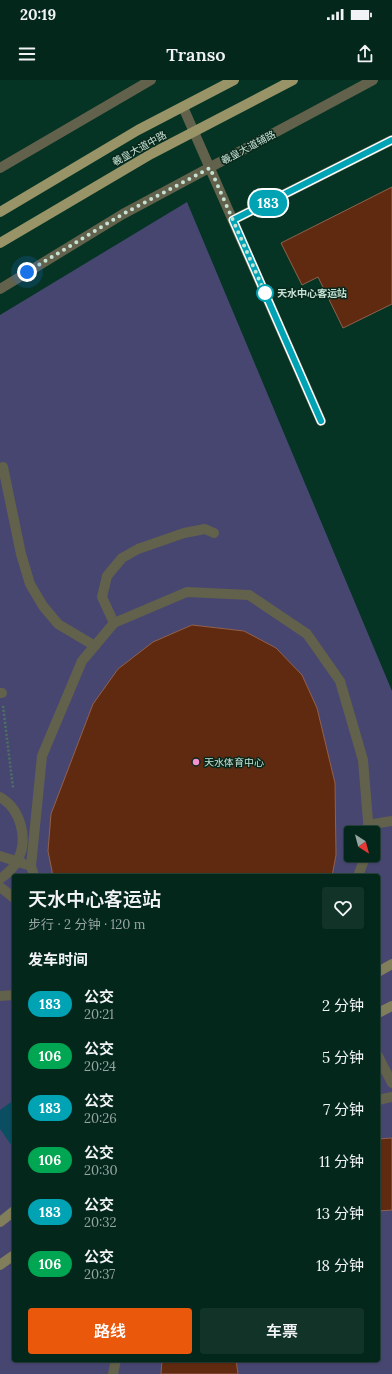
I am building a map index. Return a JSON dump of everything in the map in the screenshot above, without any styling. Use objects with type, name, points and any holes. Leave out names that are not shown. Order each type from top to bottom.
[{"type":"main road","name":"羲皇大道中路","points":[[0,212],[138,130],[234,80]]},
{"type":"main road","name":"羲皇大道中路","points":[[0,243],[151,154],[293,80]]},
{"type":"street","points":[[0,168],[151,80]]},
{"type":"street","name":"羲皇大道辅路","points":[[0,289],[123,214],[373,80]]},
{"type":"street","points":[[183,107],[321,421]]},
{"type":"street","points":[[233,220],[392,140]]},
{"type":"street","points":[[3,467],[21,554],[30,584],[43,606],[58,624],[95,646]]},
{"type":"street","points":[[114,623],[102,597],[107,576],[122,558],[138,549],[184,533],[206,529],[214,532]]},
{"type":"street","points":[[33,874],[31,866],[42,756],[82,661],[114,623],[187,592],[249,595],[307,634],[340,681],[363,760],[368,826]]},
{"type":"street","points":[[0,797],[5,800],[16,812],[22,828],[23,844],[18,860],[8,874],[0,879]]},
{"type":"street","points":[[377,826],[392,821]]},
{"type":"street","points":[[0,856],[31,866]]},
{"type":"street","points":[[359,874],[363,862]]},
{"type":"street","points":[[0,887],[12,896]]},
{"type":"street","points":[[380,971],[392,964]]},
{"type":"street","points":[[0,996],[12,995]]},
{"type":"street","points":[[380,1012],[392,1006]]},
{"type":"street","points":[[380,1060],[392,1083]]},
{"type":"street","points":[[380,1100],[392,1097]]},
{"type":"street","points":[[0,1222],[12,1213]]},
{"type":"street","points":[[0,1265],[12,1256]]},
{"type":"street","points":[[113,1374],[116,1362]]},
{"type":"path","points":[[1,693],[16,812]]},
{"type":"shaded area","name":"天水体育中心","points":[[187,202],[392,691],[392,1374],[0,1374],[0,315]]},
{"type":"water","points":[[12,1101],[12,1146],[0,1129],[0,1110]]},
{"type":"building","name":"天水中心客运站","points":[[392,187],[392,304],[343,328],[318,277],[302,285],[281,243]]},
{"type":"building","points":[[192,625],[244,631],[276,648],[302,675],[317,708],[335,783],[336,855],[332,874],[53,874],[48,851],[51,814],[93,704],[118,669],[153,642]]},
{"type":"building","points":[[392,1138],[392,1210],[380,1211],[380,1139]]},
{"type":"building","points":[[162,1362],[236,1362],[238,1374],[161,1374]]},
{"type":"bus line","name":"183","points":[[321,421],[233,220],[392,140]]},
{"type":"place","name":"天水中心客运站","points":[[265,293]]},
{"type":"place","name":"天水体育中心","points":[[196,762]]},
{"type":"route","points":[[27,272],[123,214],[210,168],[265,293]]}]
